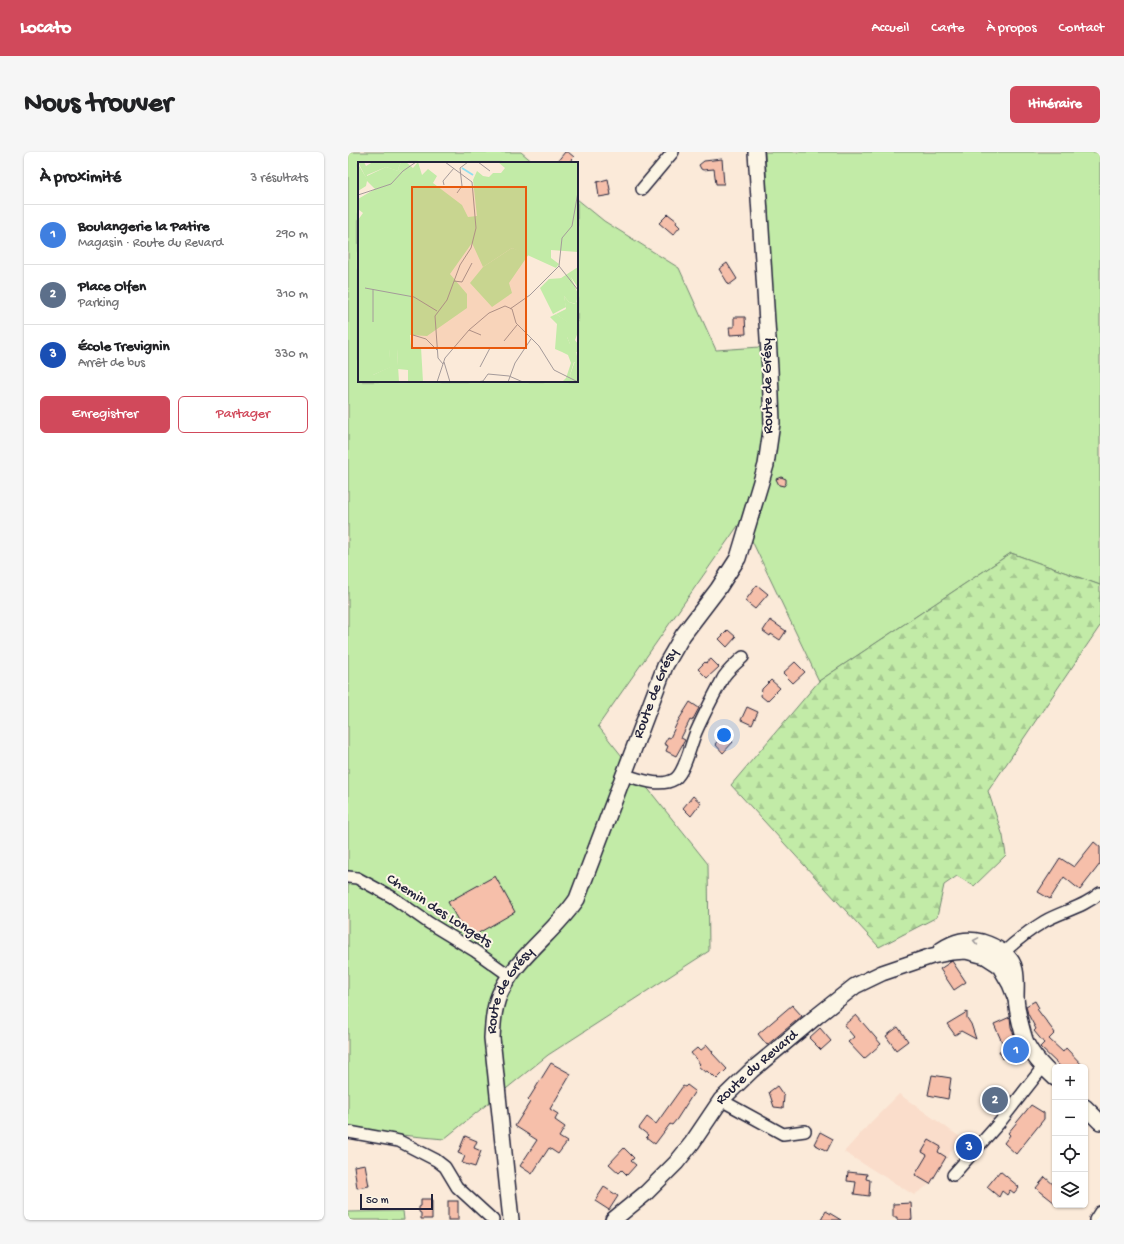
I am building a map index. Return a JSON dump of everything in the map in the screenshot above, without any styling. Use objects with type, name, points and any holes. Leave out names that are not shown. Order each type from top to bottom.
[{"type":"main road","name":"Route de Grésy","points":[[511,1220],[492,1038],[495,1008],[501,990],[524,959],[567,914],[577,899],[665,666],[683,634],[718,589],[738,558],[766,465],[772,423],[756,152]]},
{"type":"main road","name":"Route du Revard","points":[[613,1220],[658,1182],[676,1163],[692,1143],[721,1100],[752,1070],[817,1016],[855,986],[882,973],[932,956],[946,947],[965,940],[975,940],[988,944],[999,957],[1015,968],[1017,982],[1016,999],[1021,1027],[1033,1055],[1052,1075]]},
{"type":"main road","points":[[1088,1110],[1100,1122]]},
{"type":"street","points":[[642,189],[674,152]]},
{"type":"street","points":[[625,775],[647,781],[658,782],[667,782],[676,778],[682,770],[696,734],[723,678],[743,657]]},
{"type":"street","name":"Chemin des Longets","points":[[348,877],[357,878],[392,897],[429,923],[475,950],[510,976]]},
{"type":"street","points":[[999,957],[1045,921],[1091,900],[1100,893]]},
{"type":"street","points":[[953,1175],[1000,1122],[1043,1067]]},
{"type":"street","points":[[721,1100],[783,1134],[805,1130]]},
{"type":"street","points":[[349,1132],[399,1141],[436,1160],[445,1167],[457,1187],[492,1220]]},
{"type":"street","points":[[1094,1220],[1100,1212]]},
{"type":"shaded area","points":[[899,1094],[960,1137],[930,1184],[914,1195],[844,1152]]},
{"type":"green space","points":[[348,152],[521,152],[533,162],[358,162],[358,382],[578,382],[578,200],[604,221],[679,268],[716,350],[775,346],[765,152],[1100,152],[1100,585],[1011,553],[819,681],[742,520],[598,726],[708,864],[709,951],[548,1055],[444,1139],[348,1130]]},
{"type":"green space","points":[[1011,553],[1100,585],[1100,626],[988,791],[1003,836],[1006,855],[974,886],[957,876],[944,885],[937,917],[879,947],[731,785],[819,681]]},
{"type":"green space","points":[[403,1211],[404,1220],[348,1220],[348,1212]]},
{"type":"building","points":[[565,152],[568,152],[574,157],[569,162],[557,162]]},
{"type":"building","points":[[722,159],[724,184],[716,184],[714,169],[703,170],[699,165],[704,161]]},
{"type":"building","points":[[608,179],[611,195],[599,197],[597,182]]},
{"type":"building","points":[[668,214],[677,221],[676,223],[680,227],[673,235],[659,223]]},
{"type":"building","points":[[727,263],[737,279],[729,285],[719,269]]},
{"type":"building","points":[[734,317],[745,317],[746,334],[730,335],[729,327],[734,327]]},
{"type":"building","points":[[781,477],[786,479],[784,486],[779,485],[776,479]]},
{"type":"building","points":[[757,585],[768,594],[755,609],[745,601]]},
{"type":"building","points":[[770,620],[786,631],[780,640],[763,631]]},
{"type":"building","points":[[728,630],[736,637],[727,647],[719,639]]},
{"type":"building","points":[[711,659],[719,667],[707,678],[698,669],[705,662],[706,663]]},
{"type":"building","points":[[795,662],[805,672],[793,683],[783,673]]},
{"type":"building","points":[[771,680],[780,688],[767,701],[761,696],[762,689]]},
{"type":"building","points":[[690,702],[699,708],[692,721],[690,720],[681,738],[685,740],[676,756],[666,751],[668,746],[664,744],[668,737],[670,738],[678,721]]},
{"type":"building","points":[[747,707],[758,712],[752,725],[741,720]]},
{"type":"building","points":[[724,734],[733,742],[723,753],[715,744]]},
{"type":"building","points":[[693,796],[701,803],[691,816],[683,808]]},
{"type":"building","points":[[1094,842],[1100,847],[1100,864],[1080,890],[1064,877],[1050,899],[1038,892],[1060,858],[1074,867]]},
{"type":"building","points":[[495,876],[515,912],[468,939],[448,902]]},
{"type":"building","points":[[952,961],[966,982],[954,990],[940,969]]},
{"type":"building","points":[[1035,1001],[1039,1008],[1037,1009],[1055,1033],[1049,1039],[1063,1052],[1066,1048],[1081,1064],[1058,1064],[1040,1047],[1044,1043],[1034,1031],[1036,1029],[1028,1014],[1026,1006]]},
{"type":"building","points":[[792,1005],[802,1016],[767,1045],[758,1034]]},
{"type":"building","points":[[967,1012],[967,1018],[971,1024],[976,1039],[961,1031],[955,1035],[947,1024]]},
{"type":"building","points":[[856,1015],[881,1044],[864,1059],[848,1042],[854,1037],[844,1025]]},
{"type":"building","points":[[1010,1017],[1011,1027],[1020,1051],[1003,1059],[999,1051],[1005,1049],[994,1024]]},
{"type":"building","points":[[898,1027],[908,1041],[896,1050],[886,1036]]},
{"type":"building","points":[[820,1028],[831,1041],[821,1050],[809,1038]]},
{"type":"building","points":[[707,1045],[713,1052],[712,1053],[727,1069],[717,1079],[698,1066],[700,1064],[691,1053],[697,1048],[700,1051]]},
{"type":"building","points":[[551,1063],[571,1074],[550,1109],[558,1114],[555,1120],[565,1127],[559,1137],[567,1142],[558,1154],[549,1148],[532,1174],[520,1166],[537,1140],[515,1126],[530,1102],[528,1100]]},
{"type":"building","points":[[932,1075],[951,1078],[948,1099],[928,1095]]},
{"type":"building","points":[[687,1085],[695,1091],[677,1119],[672,1125],[670,1124],[655,1144],[646,1137],[648,1135],[639,1128],[647,1117],[656,1124],[683,1086],[685,1087]]},
{"type":"building","points":[[777,1086],[784,1096],[783,1108],[774,1107],[769,1092]]},
{"type":"building","points":[[1031,1105],[1044,1113],[1044,1119],[1016,1154],[1004,1143],[1010,1135],[1008,1133]]},
{"type":"building","points":[[820,1132],[833,1139],[827,1151],[814,1144]]},
{"type":"building","points":[[465,1136],[477,1141],[474,1148],[481,1151],[475,1167],[462,1163],[465,1156],[458,1153]]},
{"type":"building","points":[[929,1140],[941,1147],[938,1152],[946,1157],[930,1184],[915,1175],[927,1155],[922,1152]]},
{"type":"building","points":[[624,1148],[634,1158],[631,1161],[636,1165],[627,1175],[622,1170],[619,1173],[609,1164]]},
{"type":"building","points":[[365,1164],[369,1186],[357,1188],[354,1166]]},
{"type":"building","points":[[1000,1171],[1019,1187],[1014,1193],[1010,1190],[1007,1195],[1002,1191],[999,1197],[987,1187]]},
{"type":"building","points":[[848,1172],[867,1174],[866,1179],[870,1180],[869,1196],[854,1194],[856,1182],[847,1181]]},
{"type":"building","points":[[1045,1177],[1052,1183],[1052,1201],[1036,1188]]},
{"type":"building","points":[[604,1187],[618,1196],[609,1210],[595,1201]]},
{"type":"building","points":[[421,1199],[432,1199],[432,1219],[421,1219],[419,1207],[421,1206]]},
{"type":"building","points":[[448,1201],[458,1201],[458,1220],[448,1220]]},
{"type":"building","points":[[911,1203],[912,1220],[897,1220],[897,1217],[893,1217],[893,1204]]},
{"type":"building","points":[[826,1211],[841,1220],[821,1220]]},
{"type":"place","name":"Boulangerie la Patire","points":[[1016,1050]]},
{"type":"place","name":"Place Olfen","points":[[995,1100]]},
{"type":"place","name":"École Trevignin","points":[[969,1147]]}]
